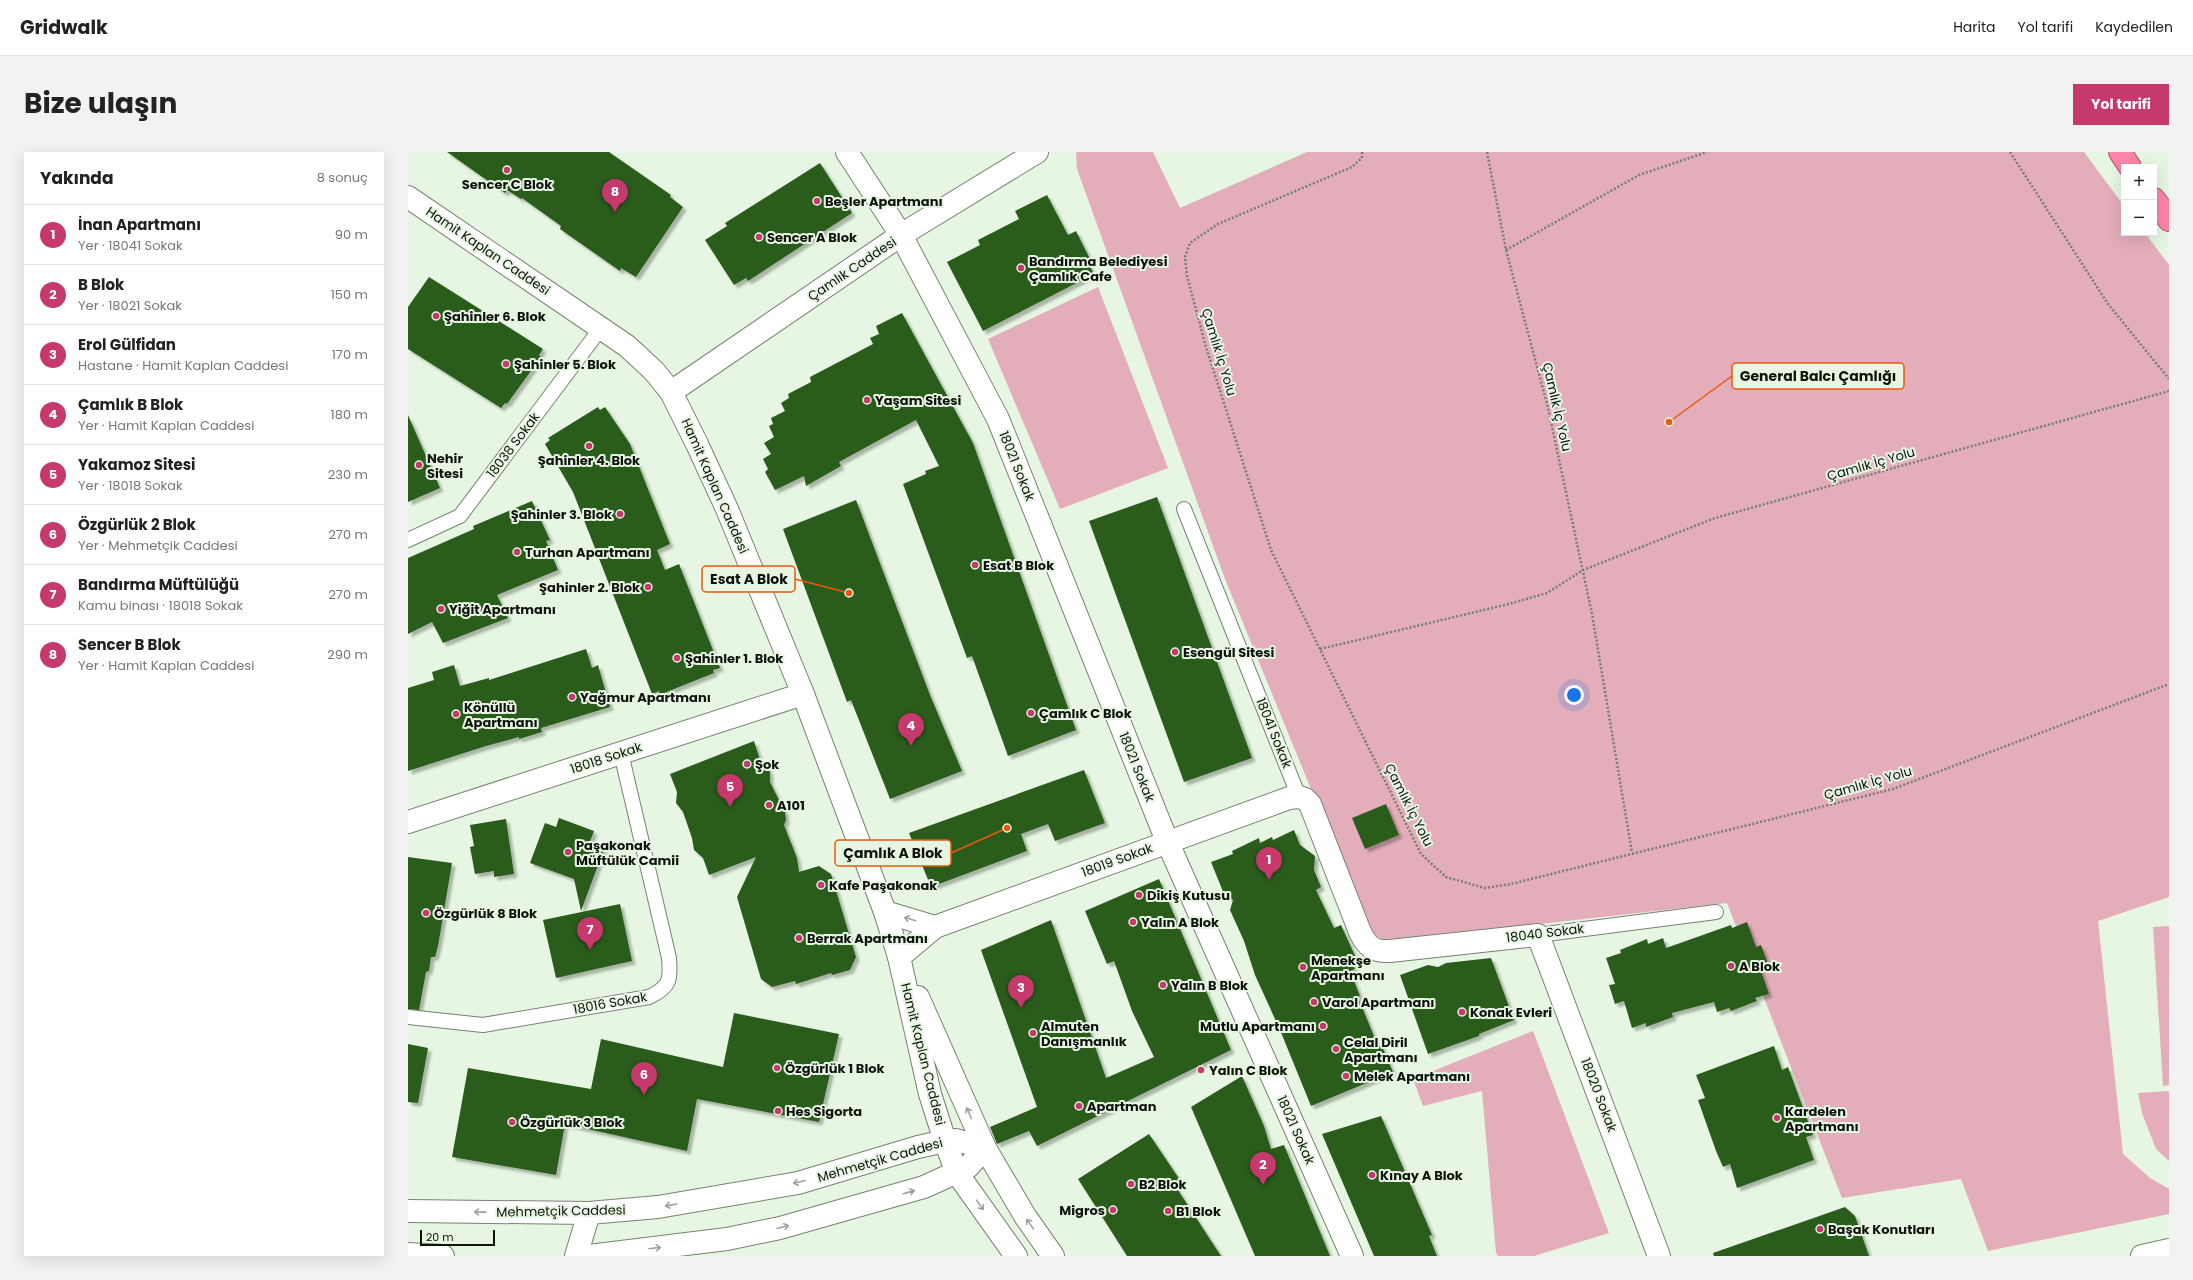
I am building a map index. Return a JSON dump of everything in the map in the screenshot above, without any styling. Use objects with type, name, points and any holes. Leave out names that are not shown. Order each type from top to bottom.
[{"type":"highway","points":[[2120,152],[2128,164]]},
{"type":"highway","points":[[2155,200],[2169,220]]},
{"type":"street","name":"18021 Sokak","points":[[847,152],[901,235],[998,419],[1167,841],[1352,1256]]},
{"type":"street","name":"Çamlık Caddesi","points":[[671,392],[901,235],[1037,152]]},
{"type":"street","name":"Hamit Kaplan Caddesi","points":[[408,197],[601,328],[641,358],[671,392],[698,444],[728,509],[803,694],[884,912],[899,956],[930,1094],[957,1173],[1016,1256]]},
{"type":"street","name":"18018 Sokak","points":[[408,822],[803,694]]},
{"type":"street","name":"18019 Sokak","points":[[899,956],[935,927],[1167,841],[1289,798],[1299,797]]},
{"type":"street","name":"18041 Sokak","points":[[1299,797],[1305,799],[1310,804],[1360,932],[1365,943],[1373,950]]},
{"type":"street","points":[[884,912],[935,927]]},
{"type":"street","name":"18040 Sokak","points":[[1373,950],[1390,951],[1538,935]]},
{"type":"street","name":"18020 Sokak","points":[[1538,935],[1659,1256]]},
{"type":"street","name":"Hamit Kaplan Caddesi","points":[[899,956],[925,1010],[985,1148],[1025,1216],[1053,1256]]},
{"type":"street","name":"Mehmetçik Caddesi","points":[[408,1211],[589,1213],[658,1207],[798,1183],[918,1147],[945,1141],[956,1140],[985,1148]]},
{"type":"street","points":[[589,1256],[727,1239],[780,1228],[924,1187],[968,1167],[985,1148]]},
{"type":"street","points":[[576,1256],[589,1213]]},
{"type":"street","points":[[2142,1256],[2169,1250]]},
{"type":"street","points":[[408,1254],[443,1256]]},
{"type":"lane","name":"18038 Sokak","points":[[408,540],[460,516],[601,328]]},
{"type":"lane","name":"18041 Sokak","points":[[1184,508],[1299,797]]},
{"type":"lane","name":"18016 Sokak","points":[[408,1017],[483,1025],[649,997],[660,992],[668,984],[670,971],[669,958],[621,753]]},
{"type":"lane","name":"18040 Sokak","points":[[1538,935],[1716,912]]},
{"type":"path","name":"Çamlık İç Yolu","points":[[1362,152],[1362,158],[1352,167],[1218,224],[1190,243],[1185,257],[1187,276],[1206,347],[1271,550],[1421,854],[1446,877],[1485,888],[1511,884],[1893,789],[2169,684]]},
{"type":"path","name":"Çamlık İç Yolu","points":[[1487,152],[1506,250],[1548,408],[1582,570],[1632,853]]},
{"type":"path","points":[[1506,250],[1639,175],[1707,152]]},
{"type":"path","points":[[2010,152],[2108,304],[2169,379]]},
{"type":"path","name":"Çamlık İç Yolu","points":[[1320,649],[1509,604],[1547,593],[1582,570],[1715,518],[2169,391]]},
{"type":"shaded area","points":[[1076,152],[1153,152],[1180,208],[1307,152],[2084,152],[2121,202],[2121,236],[2147,236],[2169,265],[2169,897],[2098,921],[2123,1154],[2150,1178],[2169,1189],[2169,1214],[1988,1251],[1961,1179],[1842,1198],[1727,903],[1513,927],[1392,944],[1370,933],[1225,579],[1077,169]]},
{"type":"shaded area","points":[[1098,287],[1168,468],[1060,509],[988,339]]},
{"type":"shaded area","points":[[2169,926],[2169,1085],[2163,1086],[2153,927]]},
{"type":"shaded area","points":[[1533,1031],[1609,1233],[1534,1256],[1498,1256],[1496,1253],[1482,1091],[1423,1106],[1413,1079]]},
{"type":"shaded area","points":[[2169,1091],[2169,1161],[2156,1149],[2142,1113],[2138,1093]]},
{"type":"building","points":[[447,152],[609,152],[671,195],[670,197],[683,207],[636,277],[621,268],[620,271],[560,229],[561,226],[522,198],[521,199],[507,190],[505,193]]},
{"type":"building","name":"Sencer A Blok","points":[[820,163],[852,213],[748,281],[746,278],[734,285],[705,240],[727,226],[725,223]]},
{"type":"building","name":"Bandırma Belediyesi Çamlık Cafe","points":[[1047,195],[1068,235],[1076,231],[1090,259],[1087,261],[1094,274],[983,331],[947,262],[980,245],[978,240],[1019,219],[1015,211]]},
{"type":"building","points":[[429,277],[543,349],[539,355],[541,357],[507,404],[505,403],[501,408],[408,349],[408,307]]},
{"type":"building","points":[[902,313],[973,443],[1076,730],[1008,756],[972,656],[967,658],[903,484],[926,474],[925,471],[939,466],[916,420],[839,462],[841,466],[806,486],[804,476],[775,490],[765,472],[768,469],[763,459],[771,454],[764,443],[774,437],[769,426],[773,424],[771,418],[785,411],[781,403],[789,398],[788,394],[811,382],[810,377],[873,344],[870,338],[879,334],[876,326]]},
{"type":"building","points":[[598,407],[600,410],[605,407],[630,444],[670,544],[657,550],[665,570],[679,564],[720,668],[713,670],[714,673],[659,695],[659,691],[652,694],[573,492],[545,444],[550,440],[548,438]]},
{"type":"building","name":"Nehir Sitesi","points":[[408,415],[440,488],[408,502]]},
{"type":"building","name":"Esengül Sitesi","points":[[1157,497],[1252,758],[1184,782],[1089,521]]},
{"type":"building","points":[[856,500],[930,695],[962,771],[890,799],[851,700],[847,702],[783,529]]},
{"type":"building","points":[[532,501],[550,540],[546,541],[558,570],[497,595],[508,618],[443,643],[432,622],[408,634],[408,558],[474,529],[473,526]]},
{"type":"building","points":[[586,649],[592,668],[598,665],[610,707],[541,728],[542,732],[519,739],[519,737],[486,746],[408,771],[408,688],[434,680],[432,672],[454,665],[460,686],[489,678],[489,680]]},
{"type":"building","points":[[754,741],[760,760],[765,764],[770,772],[770,782],[785,812],[786,820],[784,825],[797,858],[799,872],[819,866],[831,874],[856,957],[850,970],[832,975],[831,973],[796,984],[795,981],[772,987],[761,979],[737,897],[756,857],[709,875],[703,858],[694,850],[692,838],[683,812],[676,803],[677,792],[670,774]]},
{"type":"building","points":[[1084,770],[1105,823],[1055,841],[1048,824],[1021,834],[1027,851],[931,887],[909,833]]},
{"type":"building","points":[[1386,804],[1399,835],[1365,849],[1352,818]]},
{"type":"building","name":"Paşakonak Müftülük Camii","points":[[559,818],[594,831],[589,844],[604,849],[581,911],[574,879],[530,863],[545,823],[556,827]]},
{"type":"building","points":[[506,819],[514,874],[494,877],[494,871],[475,874],[470,847],[474,846],[470,825]]},
{"type":"building","points":[[1294,830],[1300,845],[1315,856],[1314,870],[1321,887],[1316,890],[1334,928],[1341,925],[1356,958],[1350,960],[1355,969],[1350,971],[1360,996],[1358,997],[1378,1046],[1381,1044],[1393,1072],[1311,1106],[1280,1030],[1255,975],[1244,941],[1230,910],[1233,900],[1224,894],[1211,862],[1233,854],[1232,851],[1259,838],[1260,843],[1272,837],[1273,840]]},
{"type":"building","name":"Özgürlük 8 Blok","points":[[408,857],[452,863],[438,946],[435,957],[431,957],[429,971],[426,972],[419,1010],[408,1009]]},
{"type":"building","points":[[1159,879],[1231,1050],[1037,1146],[1029,1131],[997,1144],[990,1127],[1037,1107],[981,950],[1051,920],[1106,1078],[1154,1057],[1132,1011],[1114,961],[1107,964],[1085,911]]},
{"type":"building","points":[[620,904],[632,961],[556,978],[543,920]]},
{"type":"building","points":[[1747,922],[1756,947],[1761,945],[1768,964],[1760,968],[1769,994],[1755,998],[1757,1001],[1731,1011],[1729,1008],[1717,1012],[1714,1002],[1672,1013],[1673,1017],[1646,1027],[1646,1023],[1632,1028],[1624,1001],[1615,1004],[1609,985],[1615,984],[1606,958],[1621,953],[1620,950],[1647,939],[1648,944],[1663,938],[1666,948],[1731,925],[1732,928]]},
{"type":"building","name":"Konak Evleri","points":[[1491,958],[1514,1020],[1479,1034],[1479,1036],[1428,1054],[1400,975],[1428,965],[1438,967],[1446,963]]},
{"type":"building","points":[[734,1013],[839,1034],[819,1122],[697,1099],[687,1151],[565,1124],[556,1175],[452,1157],[468,1068],[591,1089],[601,1039],[723,1067]]},
{"type":"building","points":[[408,1044],[428,1048],[418,1103],[408,1102]]},
{"type":"building","name":"Kardelen Apartmanı","points":[[1774,1046],[1782,1070],[1788,1067],[1813,1135],[1806,1137],[1814,1160],[1737,1188],[1730,1164],[1723,1167],[1716,1151],[1698,1100],[1705,1098],[1696,1075]]},
{"type":"building","points":[[1242,1076],[1264,1126],[1271,1149],[1284,1145],[1330,1256],[1255,1256],[1191,1107]]},
{"type":"building","name":"Kınay A Blok","points":[[1381,1116],[1432,1235],[1429,1236],[1437,1256],[1374,1256],[1322,1134]]},
{"type":"building","points":[[1149,1134],[1182,1183],[1176,1187],[1221,1256],[1127,1256],[1078,1179]]},
{"type":"building","name":"Başak Konutları","points":[[1845,1207],[1855,1216],[1869,1256],[1714,1256],[1713,1253]]},
{"type":"place","name":"Sencer C Blok","points":[[507,170]]},
{"type":"place","name":"Beşler Apartmanı","points":[[817,201]]},
{"type":"place","name":"Sencer B Blok","points":[[615,212]]},
{"type":"place","name":"Sencer A Blok","points":[[759,237]]},
{"type":"place","name":"Bandırma Belediyesi Çamlık Cafe","points":[[1021,268]]},
{"type":"place","name":"Şahinler 6. Blok","points":[[436,316]]},
{"type":"place","name":"Şahinler 5. Blok","points":[[506,364]]},
{"type":"place","name":"Yaşam Sitesi","points":[[867,400]]},
{"type":"place","name":"General Balcı Çamlığı","points":[[1669,422]]},
{"type":"place","name":"Şahinler 4. Blok","points":[[589,446]]},
{"type":"place","name":"Nehir Sitesi","points":[[419,465]]},
{"type":"place","name":"Şahinler 3. Blok","points":[[620,514]]},
{"type":"place","name":"Turhan Apartmanı","points":[[517,552]]},
{"type":"place","name":"Esat B Blok","points":[[975,565]]},
{"type":"place","name":"Şahinler 2. Blok","points":[[648,587]]},
{"type":"place","name":"Esat A Blok","points":[[849,593]]},
{"type":"place","name":"Yiğit Apartmanı","points":[[441,609]]},
{"type":"place","name":"Esengül Sitesi","points":[[1175,652]]},
{"type":"place","name":"Şahinler 1. Blok","points":[[677,658]]},
{"type":"place","name":"Yağmur Apartmanı","points":[[572,697]]},
{"type":"place","name":"Çamlık C Blok","points":[[1031,713]]},
{"type":"place","name":"Könüllü Apartmanı","points":[[456,714]]},
{"type":"place","name":"Çamlık B Blok","points":[[911,746]]},
{"type":"place","name":"Şok","points":[[747,764]]},
{"type":"place","name":"A101","points":[[769,805]]},
{"type":"place","name":"Yakamoz Sitesi","points":[[730,807]]},
{"type":"place","name":"Çamlık A Blok","points":[[1007,828]]},
{"type":"place","name":"Paşakonak Müftülük Camii","points":[[568,852]]},
{"type":"place","name":"İnan Apartmanı","points":[[1269,880]]},
{"type":"place","name":"Kafe Paşakonak","points":[[821,885]]},
{"type":"place","name":"Dikiş Kutusu","points":[[1139,895]]},
{"type":"place","name":"Özgürlük 8 Blok","points":[[426,913]]},
{"type":"place","name":"Yalın A Blok","points":[[1133,922]]},
{"type":"place","name":"Berrak Apartmanı","points":[[799,938]]},
{"type":"place","name":"Bandırma Müftülüğü","points":[[590,950]]},
{"type":"place","name":"A Blok","points":[[1731,966]]},
{"type":"place","name":"Menekşe Apartmanı","points":[[1303,967]]},
{"type":"place","name":"Yalın B Blok","points":[[1163,985]]},
{"type":"place","name":"Varol Apartmanı","points":[[1314,1002]]},
{"type":"place","name":"Erol Gülfidan","points":[[1021,1008]]},
{"type":"place","name":"Konak Evleri","points":[[1462,1012]]},
{"type":"place","name":"Mutlu Apartmanı","points":[[1323,1026]]},
{"type":"place","name":"Almuten Danışmanlık","points":[[1033,1033]]},
{"type":"place","name":"Celal Diril Apartmanı","points":[[1336,1049]]},
{"type":"place","name":"Özgürlük 1 Blok","points":[[777,1068]]},
{"type":"place","name":"Yalın C Blok","points":[[1201,1070]]},
{"type":"place","name":"Melek Apartmanı","points":[[1346,1076]]},
{"type":"place","name":"Özgürlük 2 Blok","points":[[644,1095]]},
{"type":"place","name":"Apartman","points":[[1079,1106]]},
{"type":"place","name":"Hes Sigorta","points":[[778,1111]]},
{"type":"place","name":"Kardelen Apartmanı","points":[[1777,1118]]},
{"type":"place","name":"Özgürlük 3 Blok","points":[[512,1122]]},
{"type":"place","name":"Kınay A Blok","points":[[1372,1175]]},
{"type":"place","name":"B2 Blok","points":[[1131,1184]]},
{"type":"place","name":"B Blok","points":[[1263,1185]]},
{"type":"place","name":"Migros","points":[[1113,1210]]},
{"type":"place","name":"B1 Blok","points":[[1168,1211]]},
{"type":"place","name":"Başak Konutları","points":[[1820,1229]]}]
